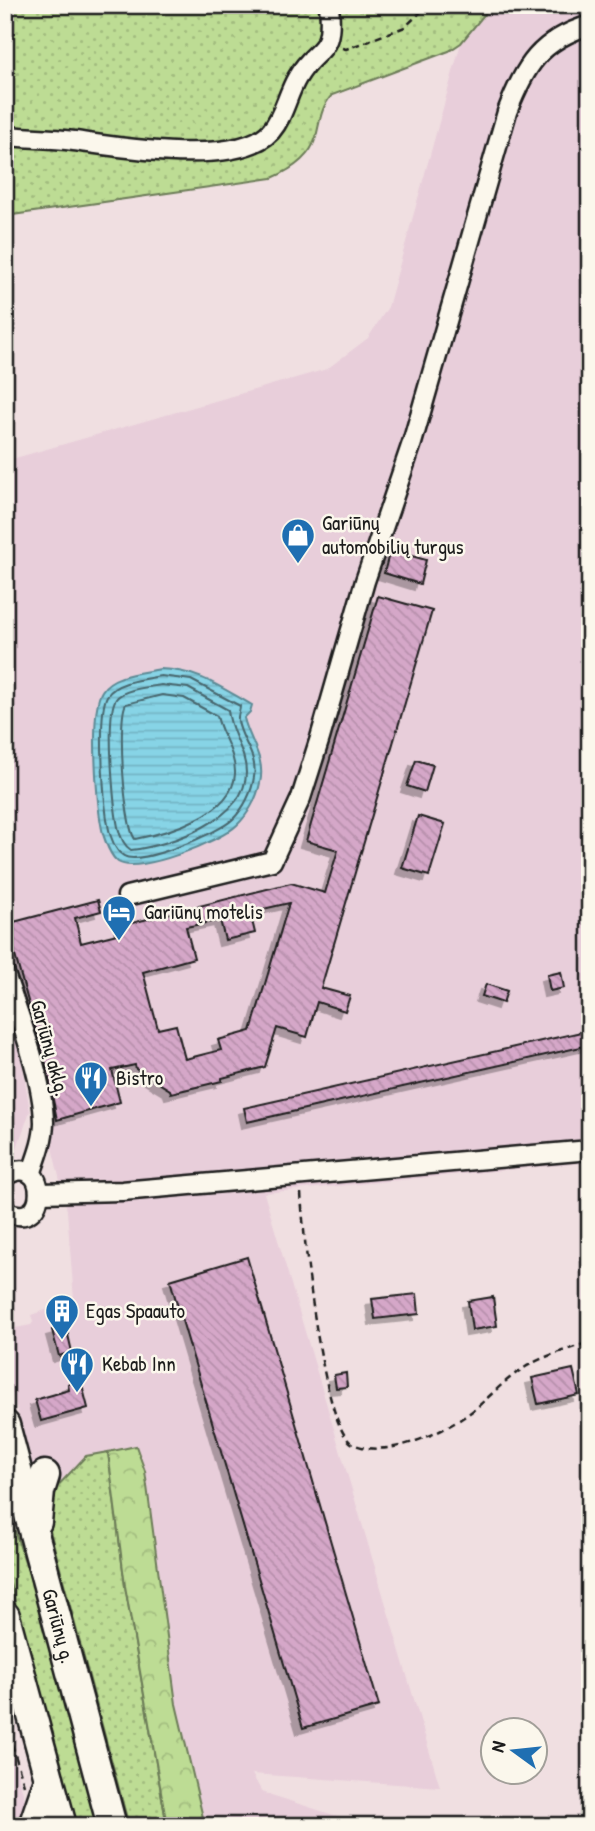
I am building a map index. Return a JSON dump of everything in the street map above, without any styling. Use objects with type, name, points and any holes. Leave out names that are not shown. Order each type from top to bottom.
[{"type":"highway","name":"Gariūnų g.","points":[[5,1425],[112,1826]]},
{"type":"highway","points":[[37,1542],[40,1491],[46,1475]]},
{"type":"highway","points":[[5,1616],[38,1787],[33,1826]]},
{"type":"highway","points":[[38,1787],[62,1826]]},
{"type":"street","points":[[5,136],[169,151],[204,152],[246,146],[271,131],[280,118],[297,78],[327,44],[329,5]]},
{"type":"street","points":[[127,897],[272,861],[301,798],[320,738],[365,581],[412,443],[507,112],[519,82],[536,54],[556,38],[590,24]]},
{"type":"street","name":"Gariūnų aklg.","points":[[5,974],[22,1024],[42,1102],[44,1124],[41,1144],[30,1174]]},
{"type":"street","points":[[40,1193],[122,1191],[590,1150]]},
{"type":"street","points":[[5,1176],[16,1171],[30,1174],[39,1186],[40,1193],[36,1206],[31,1211],[18,1215],[5,1210]]},
{"type":"path","points":[[327,44],[346,48],[405,27],[428,5]]},
{"type":"path","points":[[300,1175],[303,1226],[323,1370],[342,1434],[353,1444],[377,1449],[400,1446],[433,1434],[464,1418],[521,1369],[590,1342]]},
{"type":"path","points":[[5,1721],[38,1787]]},
{"type":"shaded area","name":"Gariūnų automobilių turgus","points":[[492,5],[590,5],[590,1162],[264,1193],[440,1787],[252,1774],[262,1792],[368,1826],[205,1826],[176,1704],[145,1471],[136,1446],[86,1456],[46,1516],[5,1365],[5,1330],[31,1325],[31,1315],[74,1300],[67,1210],[5,951],[5,461],[327,369],[368,338],[388,307],[461,43]],"holes":[[[160,669],[181,670],[246,715],[245,721],[258,752],[260,783],[248,811],[237,825],[224,834],[178,853],[132,866],[103,832],[96,760],[95,714],[116,679]]]},
{"type":"shaded area","points":[[5,1005],[16,1027],[30,1111],[17,1148],[5,1157]]},
{"type":"shaded area","points":[[5,1726],[28,1812],[24,1826],[5,1826]]},
{"type":"green space","points":[[5,5],[492,5],[461,43],[449,51],[332,95],[323,109],[316,137],[309,151],[293,167],[272,178],[5,216]]},
{"type":"green space","points":[[136,1446],[145,1471],[176,1704],[205,1826],[167,1826],[125,1586],[108,1452]]},
{"type":"green space","points":[[108,1452],[125,1586],[167,1826],[129,1826],[46,1516],[52,1492],[86,1456]]},
{"type":"green space","points":[[5,1501],[29,1574],[97,1826],[75,1826],[5,1565]]},
{"type":"water","points":[[160,669],[197,676],[252,705],[244,718],[261,765],[260,783],[248,811],[228,832],[179,854],[143,864],[128,865],[115,859],[103,834],[95,761],[98,702],[102,691],[113,681],[128,675]]},
{"type":"building","points":[[390,550],[426,560],[420,584],[384,573]]},
{"type":"building","points":[[378,596],[432,611],[321,988],[350,996],[345,1011],[317,1002],[307,1037],[277,1028],[265,1067],[222,1078],[222,1081],[171,1093],[136,1069],[135,1065],[112,1070],[120,1102],[57,1120],[46,1064],[6,924],[98,900],[101,911],[75,918],[81,943],[121,933],[120,926],[291,883],[325,893],[338,850],[306,841]],"holes":[[[289,903],[251,1031],[218,1040],[221,1050],[185,1059],[176,1025],[158,1029],[143,972],[194,958],[186,927],[220,920],[225,940],[255,933],[250,912]]]},
{"type":"building","points":[[416,760],[433,765],[425,792],[407,786]]},
{"type":"building","points":[[418,816],[445,824],[429,876],[402,868]]},
{"type":"building","points":[[561,972],[564,988],[550,991],[547,975]]},
{"type":"building","points":[[486,984],[507,991],[503,1003],[482,996]]},
{"type":"building","points":[[590,1030],[590,1045],[247,1122],[244,1108]]},
{"type":"building","points":[[247,1257],[379,1706],[303,1728],[170,1280]]},
{"type":"building","points":[[417,1294],[419,1314],[375,1319],[372,1299]]},
{"type":"building","points":[[493,1297],[497,1326],[472,1330],[468,1301]]},
{"type":"building","name":"Egas Spaauto","points":[[66,1326],[72,1352],[59,1356],[52,1330]]},
{"type":"building","points":[[573,1369],[579,1395],[538,1404],[532,1378]]},
{"type":"building","points":[[346,1373],[347,1387],[336,1388],[334,1375]]},
{"type":"building","points":[[81,1381],[88,1408],[41,1421],[35,1400],[69,1390],[68,1384]]},
{"type":"place","name":"Gariūnų automobilių turgus","points":[[298,565]]},
{"type":"place","name":"Gariūnų motelis","points":[[119,942]]},
{"type":"place","name":"Bistro","points":[[91,1108]]},
{"type":"place","name":"Egas Spaauto","points":[[62,1341]]},
{"type":"place","name":"Kebab Inn","points":[[77,1394]]}]
